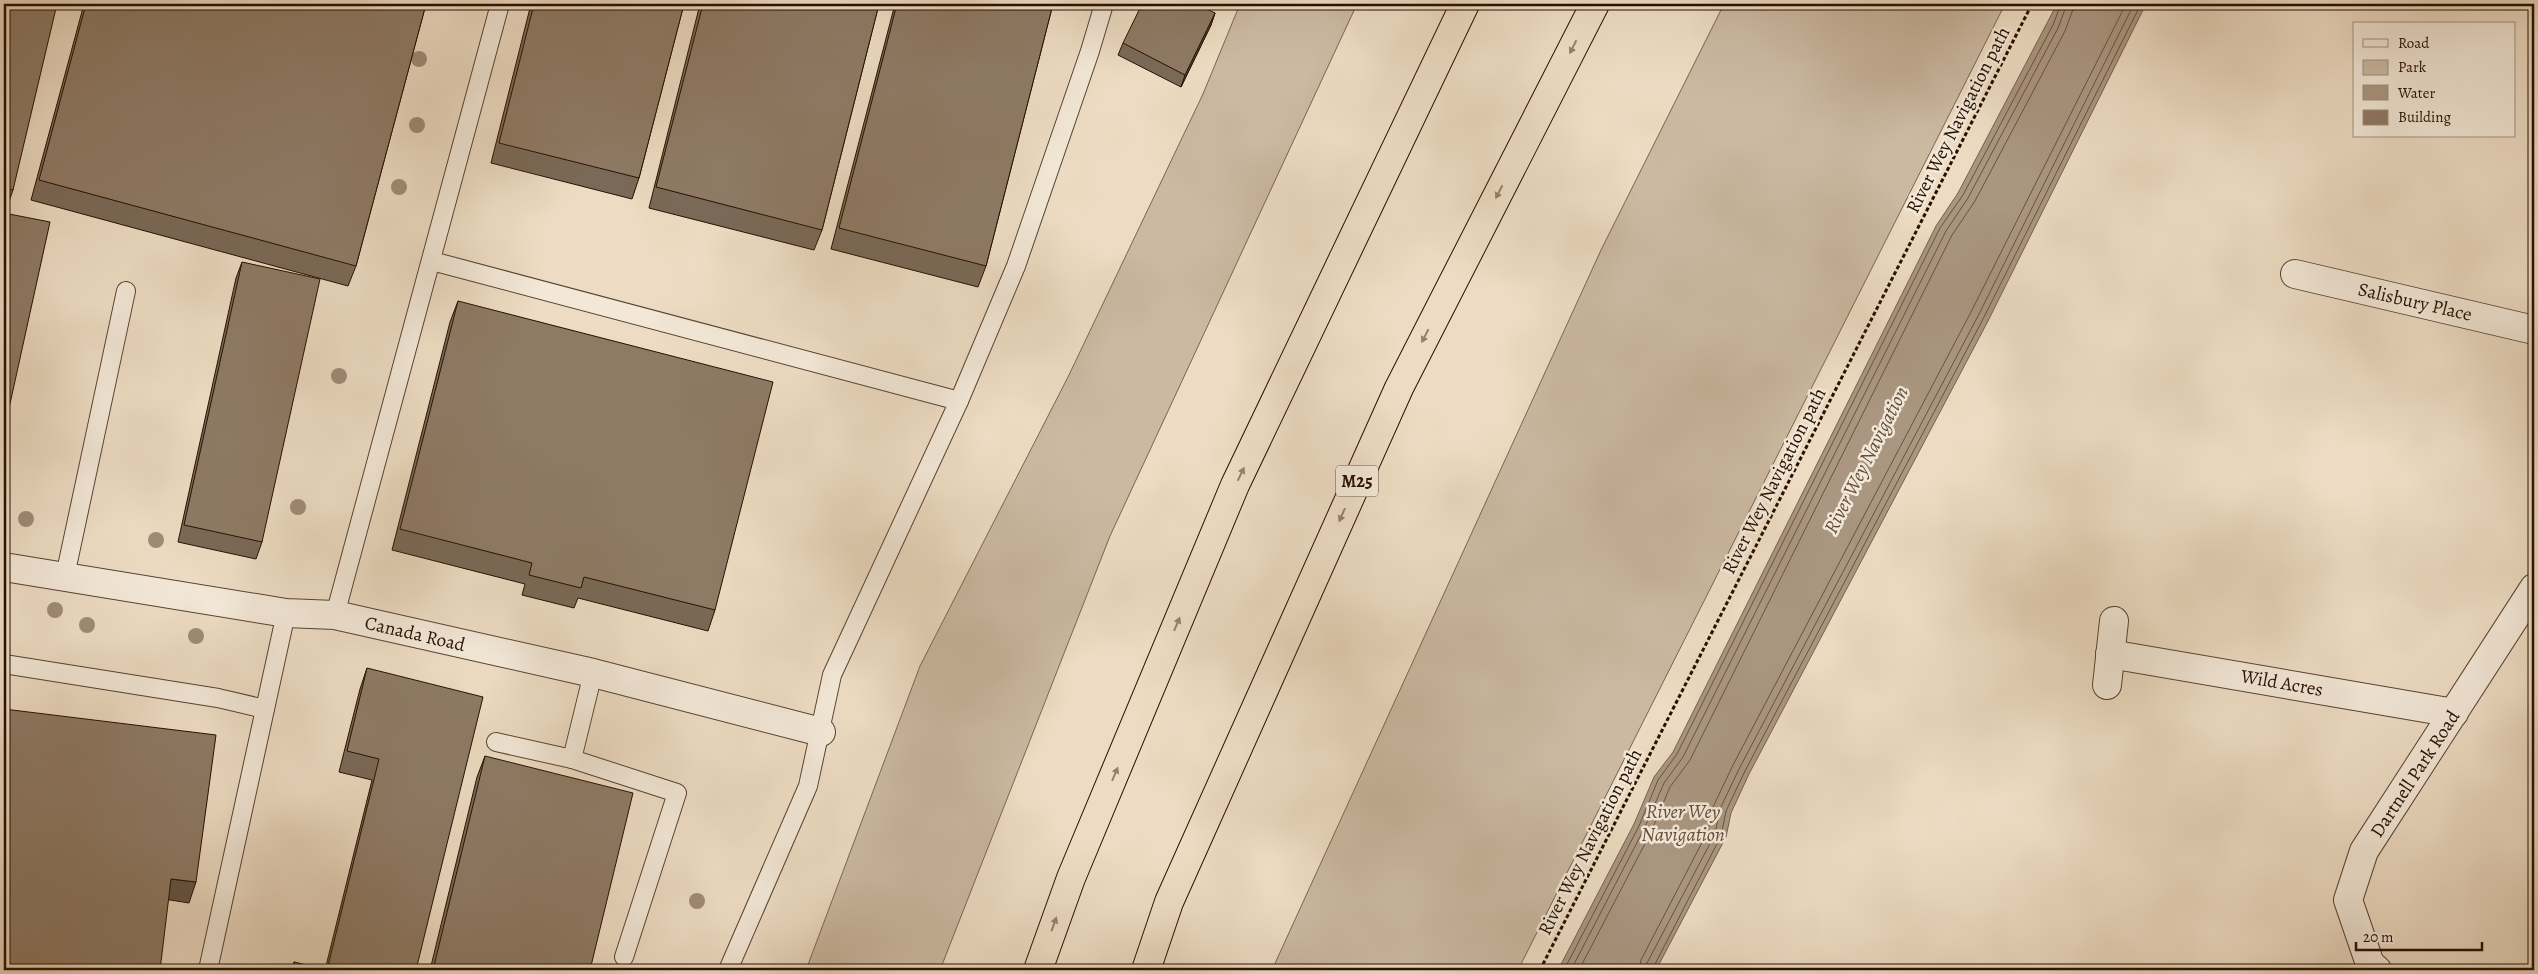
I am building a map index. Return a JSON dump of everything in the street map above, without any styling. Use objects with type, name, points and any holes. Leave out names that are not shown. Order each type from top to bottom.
[{"type":"highway","points":[[1038,970],[1071,878],[1235,485],[1465,4]]},
{"type":"highway","name":"M25","points":[[1146,970],[1168,902],[1399,388],[1596,4]]},
{"type":"street","name":"Salisbury Place","points":[[2295,274],[2534,330]]},
{"type":"street","name":"Canada Road","points":[[4,567],[286,613],[335,615],[593,673],[821,732]]},
{"type":"street","name":"Dartnell Park Road","points":[[2377,970],[2370,964],[2348,900],[2364,851],[2534,588]]},
{"type":"street","points":[[2107,685],[2114,621]]},
{"type":"street","name":"Wild Acres","points":[[2110,654],[2454,713]]},
{"type":"lane","points":[[335,615],[500,4]]},
{"type":"lane","points":[[728,970],[808,786],[832,675],[959,401],[1016,266],[1104,4]]},
{"type":"lane","points":[[432,260],[959,401]]},
{"type":"lane","points":[[65,576],[126,291]]},
{"type":"lane","points":[[208,970],[286,613]]},
{"type":"lane","points":[[4,664],[218,698],[265,709]]},
{"type":"lane","points":[[572,759],[593,673]]},
{"type":"lane","points":[[496,742],[572,759],[677,793],[624,957]]},
{"type":"path","name":"River Wey Navigation path","points":[[1540,970],[2032,4]]},
{"type":"green space","points":[[1240,4],[1357,4],[1110,536],[940,970],[806,970],[920,666],[1068,377],[1203,94]]},
{"type":"green space","points":[[1724,4],[2005,4],[1518,970],[1272,970],[1601,250]]},
{"type":"water","name":"River Wey Navigation","points":[[2057,4],[2146,4],[1988,321],[1749,774],[1731,813],[1726,837],[1656,970],[1558,970],[1634,824],[1654,777],[1673,752],[1936,226],[1958,193]]},
{"type":"building","points":[[4,4],[57,4],[13,190],[4,188]]},
{"type":"building","points":[[86,4],[426,4],[356,266],[39,180]]},
{"type":"building","points":[[534,4],[684,4],[639,178],[499,143]]},
{"type":"building","points":[[703,4],[879,4],[822,230],[656,187]]},
{"type":"building","points":[[897,4],[1053,4],[986,266],[839,228]]},
{"type":"building","points":[[1142,4],[1197,4],[1215,13],[1185,75],[1123,43]]},
{"type":"building","points":[[4,213],[50,222],[4,431]]},
{"type":"building","points":[[242,262],[320,279],[262,542],[184,525]]},
{"type":"building","points":[[458,301],[773,382],[715,610],[584,577],[581,588],[529,575],[532,563],[400,529]]},
{"type":"building","points":[[367,668],[483,697],[416,970],[327,970],[379,759],[347,751]]},
{"type":"building","points":[[4,709],[216,735],[196,882],[171,879],[160,970],[4,970]]},
{"type":"building","points":[[485,756],[633,793],[590,970],[433,970]]},
{"type":"building","points":[[294,962],[326,970],[292,970]]}]
